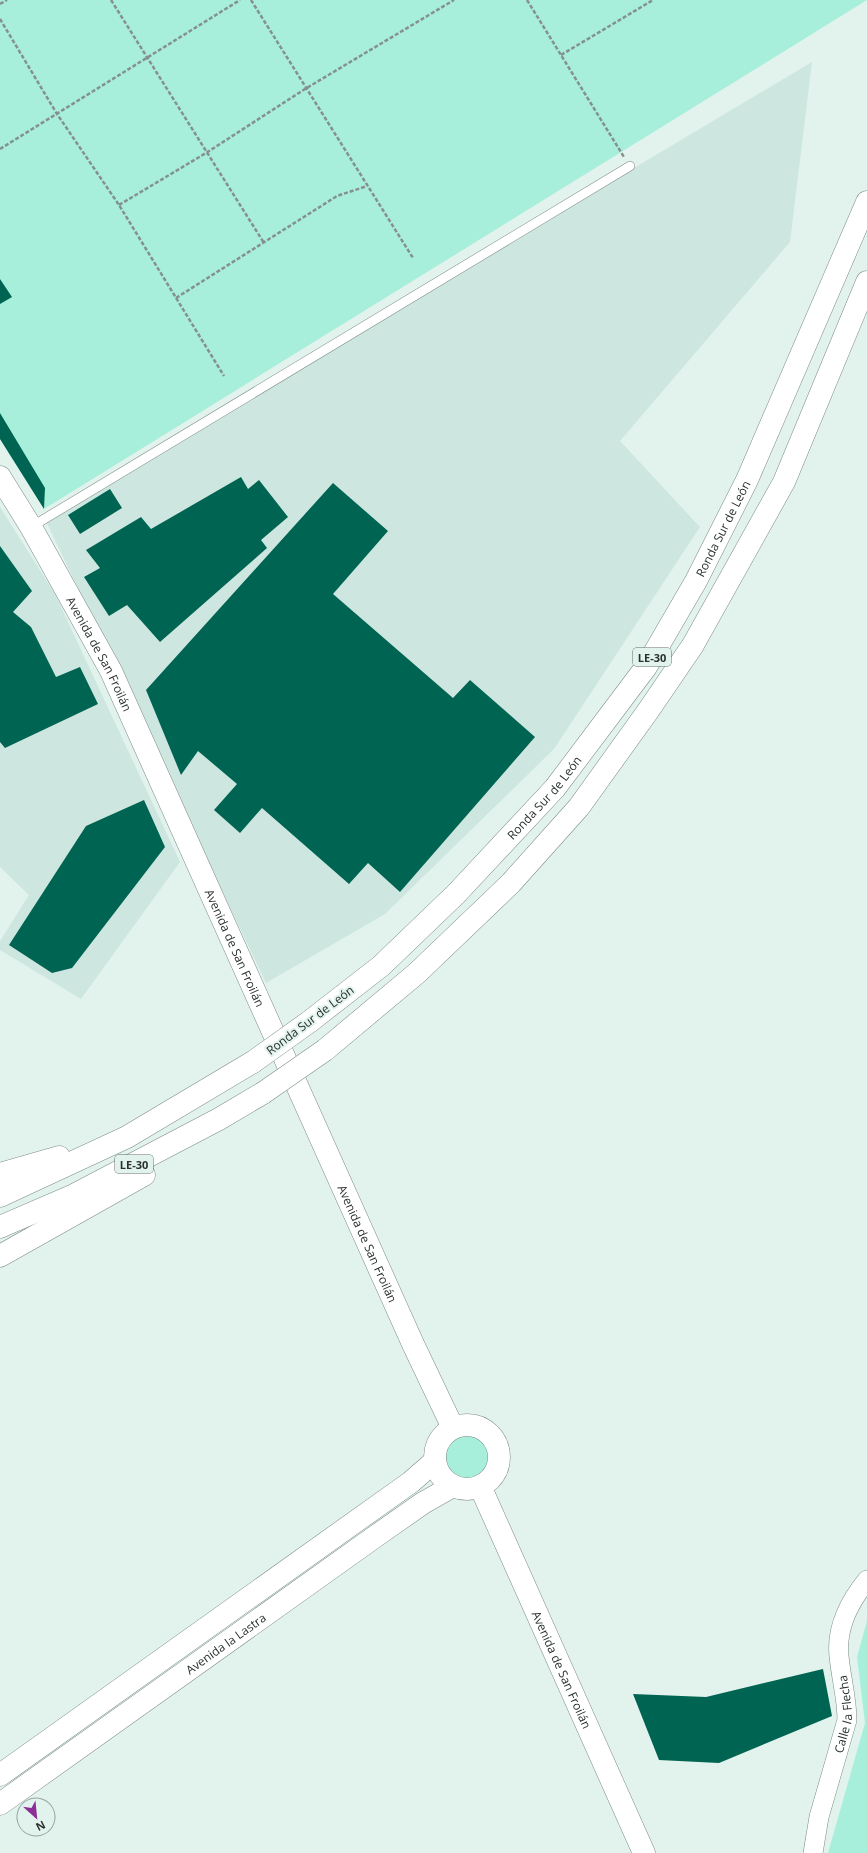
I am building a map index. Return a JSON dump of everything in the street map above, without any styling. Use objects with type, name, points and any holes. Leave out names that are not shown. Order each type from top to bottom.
[{"type":"main road","name":"Ronda Sur de León","points":[[0,1196],[127,1137],[253,1062],[308,1022],[381,966],[456,894],[555,788],[646,667],[696,581],[747,480],[867,202]]},
{"type":"main road","name":"LE-30","points":[[0,1227],[74,1195],[219,1119],[263,1093],[325,1050],[417,973],[510,883],[579,807],[693,645],[784,482],[867,282]]},
{"type":"main road","name":"Avenida de San Froilán","points":[[0,477],[31,527],[111,671],[413,1344],[453,1428]]},
{"type":"main road","points":[[0,1256],[153,1170],[219,1119]]},
{"type":"main road","points":[[0,1174],[127,1137]]},
{"type":"main road","points":[[463,1425],[473,1425],[483,1428],[493,1436],[498,1448],[499,1460],[496,1471],[489,1480],[480,1486],[461,1488],[453,1486],[441,1476],[435,1462],[436,1448],[442,1436],[453,1428],[463,1425]]},
{"type":"main road","name":"Avenida la Lastra","points":[[0,1775],[411,1482],[435,1462]]},
{"type":"main road","name":"Avenida la Lastra","points":[[0,1804],[405,1515],[441,1491],[453,1486]]},
{"type":"main road","name":"Avenida de San Froilán","points":[[480,1486],[644,1853]]},
{"type":"street","name":"Calle la Flecha","points":[[813,1853],[819,1817],[847,1720],[847,1706],[839,1655],[840,1635],[845,1615],[867,1580]]},
{"type":"lane","points":[[31,527],[630,166]]},
{"type":"path","points":[[0,4],[7,0]]},
{"type":"path","points":[[111,0],[264,243]]},
{"type":"path","points":[[0,149],[240,0]]},
{"type":"path","points":[[251,0],[413,258]]},
{"type":"path","points":[[119,205],[206,153],[306,89],[454,0]]},
{"type":"path","points":[[527,0],[630,166]]},
{"type":"path","points":[[561,54],[653,0]]},
{"type":"path","points":[[0,19],[57,114],[119,205],[224,376]]},
{"type":"path","points":[[176,298],[337,196],[367,186]]},
{"type":"shaded area","points":[[812,62],[790,242],[620,441],[700,527],[554,749],[385,914],[266,983],[45,519]]},
{"type":"shaded area","points":[[0,507],[55,594],[180,862],[81,999],[0,950],[0,941],[29,895],[0,867]]},
{"type":"green space","points":[[0,0],[867,0],[44,509],[0,439]]},
{"type":"green space","points":[[462,1433],[472,1433],[484,1440],[491,1452],[491,1462],[484,1474],[472,1481],[462,1481],[454,1477],[447,1470],[443,1462],[443,1452],[447,1444],[454,1437]]},
{"type":"green space","points":[[867,1621],[867,1853],[828,1853],[865,1723],[857,1657]]},
{"type":"building","points":[[0,279],[12,297],[0,304]]},
{"type":"building","points":[[0,413],[45,488],[44,509],[0,439]]},
{"type":"building","points":[[241,477],[248,489],[259,480],[288,517],[261,540],[267,548],[160,642],[127,605],[109,616],[84,577],[100,568],[86,550],[141,517],[151,529]]},
{"type":"building","points":[[333,483],[388,531],[333,594],[453,698],[470,680],[535,737],[400,892],[368,863],[349,884],[262,808],[240,833],[214,810],[237,784],[198,751],[181,775],[146,690]]},
{"type":"building","points":[[110,489],[122,508],[80,534],[68,515]]},
{"type":"building","points":[[0,546],[32,591],[13,612],[31,627],[56,677],[80,667],[98,704],[5,748],[0,742]]},
{"type":"building","points":[[144,800],[165,847],[72,968],[52,973],[9,945],[86,826]]},
{"type":"building","points":[[823,1669],[832,1716],[719,1763],[659,1760],[633,1694],[706,1697]]}]
